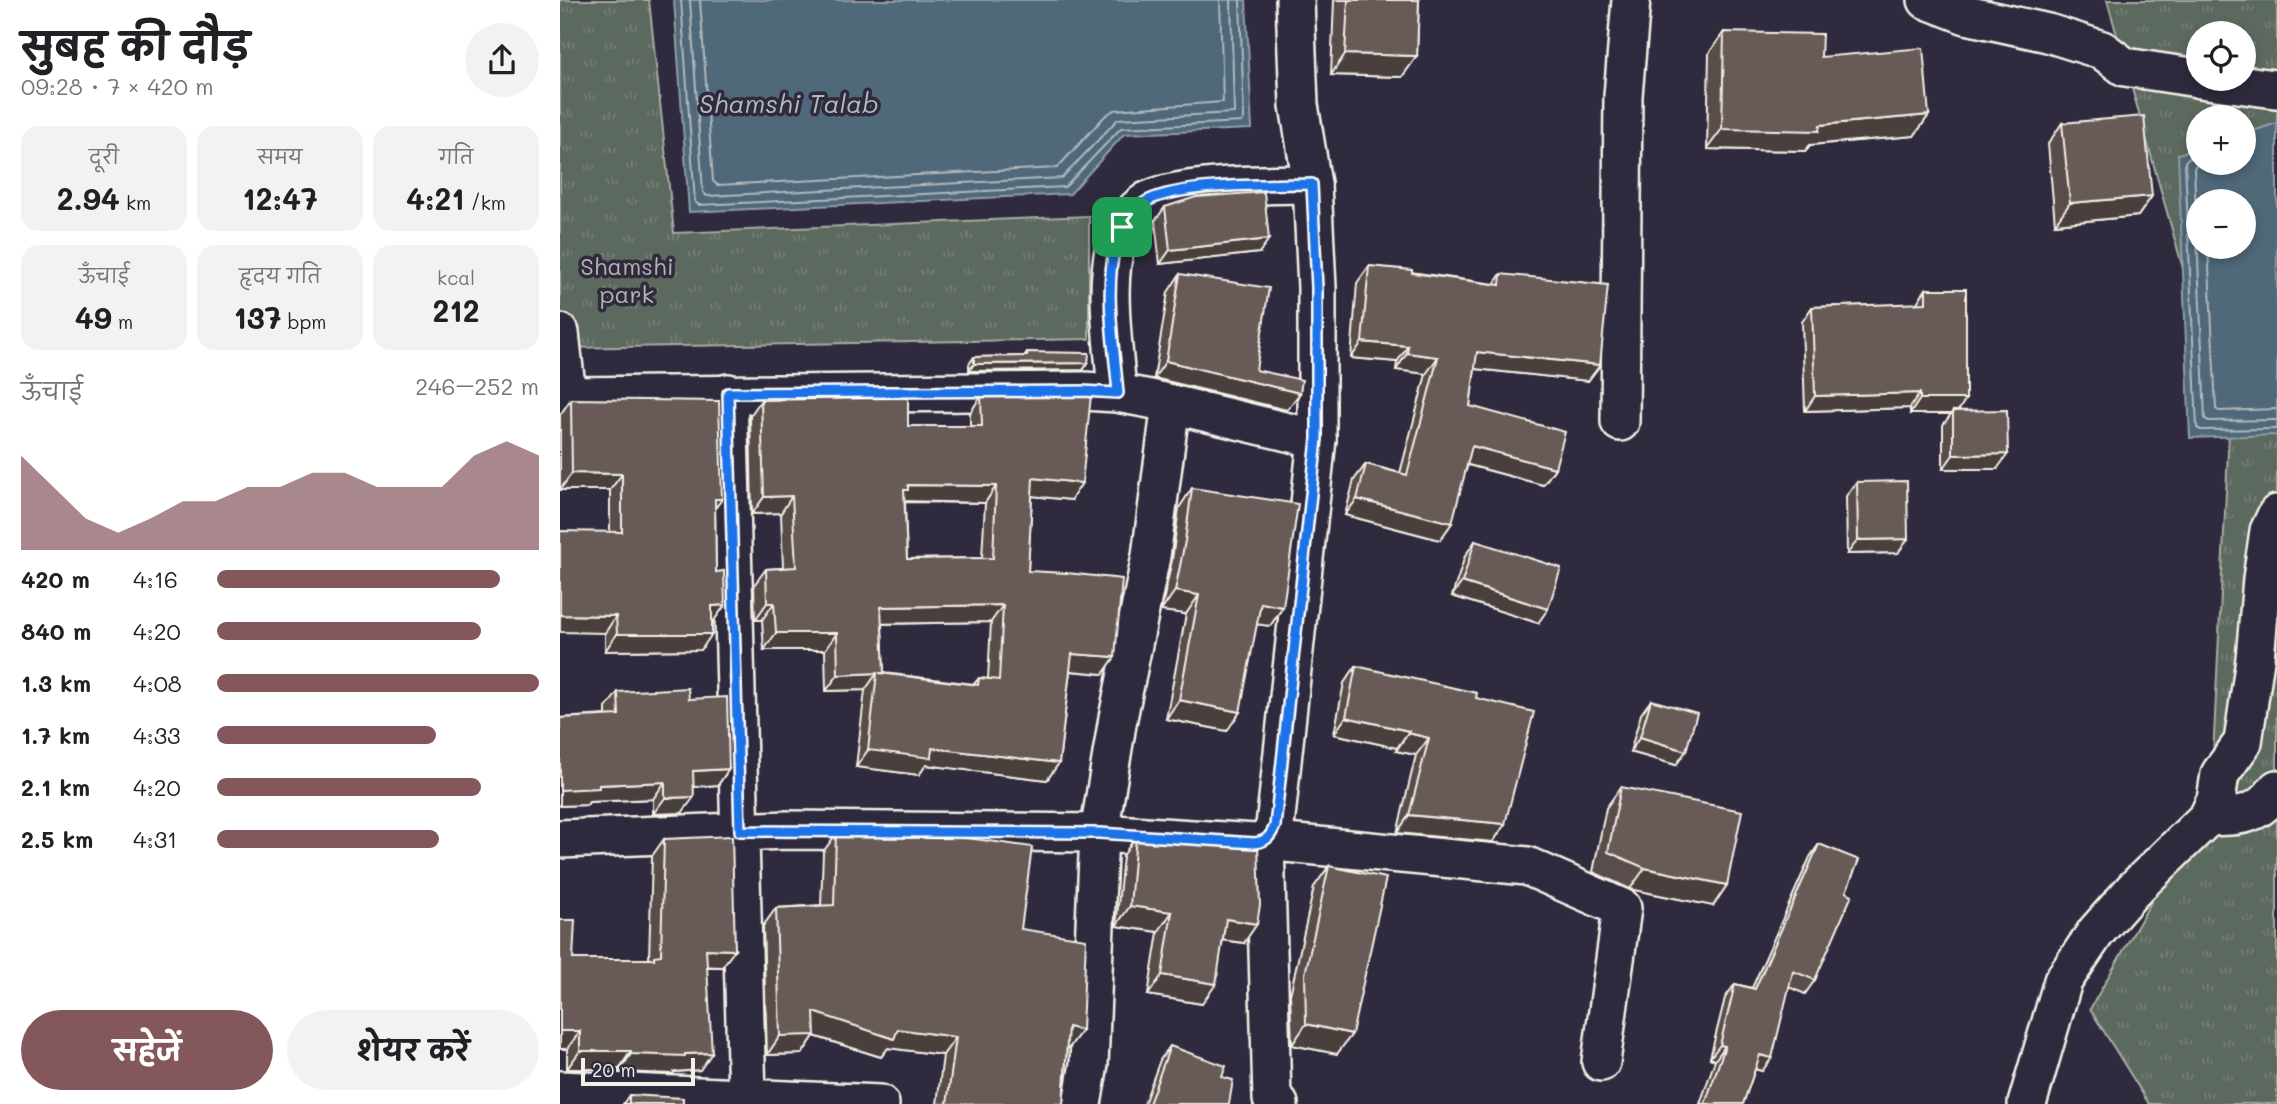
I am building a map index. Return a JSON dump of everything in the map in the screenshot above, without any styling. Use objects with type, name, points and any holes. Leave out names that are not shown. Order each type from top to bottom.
[{"type":"street","points":[[1279,1104],[1272,1099],[1265,841],[1275,826],[1317,439],[1317,288],[1312,184],[1299,105],[1295,0]]},
{"type":"street","points":[[1620,422],[1623,96],[1631,0]]},
{"type":"street","points":[[1927,0],[1966,15],[2049,33],[2102,50],[2125,67],[2186,77]]},
{"type":"street","points":[[2256,86],[2275,89]]},
{"type":"street","points":[[1118,393],[1111,300],[1114,259],[1122,227],[1132,213],[1148,201],[1185,190],[1312,184]]},
{"type":"street","points":[[560,333],[567,396],[1083,391],[1118,393],[1317,439]]},
{"type":"street","points":[[728,393],[747,1098]]},
{"type":"street","points":[[1082,1104],[1089,1064],[1099,833],[1118,718],[1151,556],[1171,404]]},
{"type":"street","points":[[2027,1104],[2053,1009],[2068,972],[2096,932],[2135,888],[2208,817],[2216,800],[2220,774],[2243,742],[2269,531],[2277,514]]},
{"type":"street","points":[[2208,817],[2241,816],[2262,808],[2277,789]]},
{"type":"street","points":[[560,839],[740,831],[1099,833],[1255,843],[1265,841],[1527,866],[1622,908],[1601,1062]]},
{"type":"street","points":[[560,1090],[880,1104]]},
{"type":"green space","name":"Shamshi park","points":[[560,0],[649,0],[674,233],[1089,216],[1089,339],[560,348]]},
{"type":"green space","points":[[2107,0],[2277,0],[2277,1104],[2149,1104],[2090,1009],[2211,797],[2229,431]]},
{"type":"water","name":"Shamshi Talab","points":[[674,0],[1246,0],[1252,129],[1124,134],[1070,194],[689,212]]},
{"type":"water","points":[[2277,123],[2277,435],[2190,438],[2178,154],[2186,152],[2186,175],[2256,175],[2256,130]]},
{"type":"building","points":[[1348,0],[1419,0],[1417,56],[1345,54]]},
{"type":"building","points":[[1724,32],[1822,34],[1821,57],[1923,48],[1929,115],[1820,125],[1819,131],[1722,129]]},
{"type":"building","points":[[2144,116],[2152,196],[2070,203],[2062,123]]},
{"type":"building","points":[[1264,192],[1269,239],[1170,250],[1165,207],[1196,197]]},
{"type":"building","points":[[1369,266],[1412,270],[1412,273],[1500,285],[1501,274],[1608,285],[1600,365],[1477,352],[1470,406],[1565,432],[1555,468],[1472,446],[1452,523],[1357,499],[1366,464],[1407,475],[1438,357],[1407,353],[1408,346],[1362,342]]},
{"type":"building","points":[[1180,274],[1269,288],[1256,370],[1302,380],[1300,393],[1166,361]]},
{"type":"building","points":[[1926,289],[1966,289],[1966,399],[1920,399],[1920,393],[1815,396],[1812,307],[1926,303]]},
{"type":"building","points":[[1027,352],[1089,353],[1088,363],[974,364],[974,357],[1027,356]]},
{"type":"building","points":[[1091,395],[1082,483],[1033,478],[1028,571],[1122,579],[1115,657],[1072,654],[1059,763],[932,748],[931,758],[868,750],[877,673],[838,675],[837,633],[776,633],[774,603],[767,603],[766,569],[796,567],[792,496],[764,497],[761,400],[908,397],[908,426],[982,426],[981,396]],"holes":[[[908,485],[996,486],[993,558],[907,559],[904,490],[908,490]],[[1003,605],[999,680],[979,678],[978,685],[879,673],[884,673],[881,607]]]},
{"type":"building","points":[[571,399],[719,401],[722,499],[715,499],[716,572],[724,571],[725,605],[712,606],[712,634],[617,634],[616,616],[560,615],[560,531],[622,532],[622,474],[572,473]]},
{"type":"building","points":[[2007,410],[2008,454],[1953,455],[1953,411]]},
{"type":"building","points":[[1907,481],[1908,539],[1858,540],[1857,482]]},
{"type":"building","points":[[1192,488],[1298,504],[1283,607],[1261,603],[1240,712],[1179,700],[1199,595],[1175,591]]},
{"type":"building","points":[[1475,541],[1561,568],[1548,609],[1462,582]]},
{"type":"building","points":[[1356,666],[1477,693],[1476,698],[1534,712],[1505,824],[1409,815],[1429,738],[1346,717]]},
{"type":"building","points":[[688,688],[689,699],[727,697],[729,769],[693,771],[694,797],[665,798],[665,782],[560,790],[560,718],[619,715],[618,692]]},
{"type":"building","points":[[1651,700],[1697,713],[1686,751],[1640,737]]},
{"type":"building","points":[[1621,787],[1742,811],[1727,885],[1645,868],[1608,852]]},
{"type":"building","points":[[836,834],[940,838],[940,834],[1032,847],[1021,929],[1086,939],[1082,1030],[1068,1027],[1063,1104],[947,1104],[956,1037],[898,1029],[894,1039],[814,1012],[815,1035],[780,1036],[776,908],[834,905]]},
{"type":"building","points":[[732,836],[735,950],[706,949],[712,1053],[685,1056],[631,1054],[631,1051],[580,1051],[580,1031],[560,1031],[560,920],[575,920],[573,959],[654,959],[654,956],[661,955],[664,839]]},
{"type":"building","points":[[1136,836],[1258,844],[1260,905],[1257,924],[1226,919],[1216,984],[1162,975],[1172,912],[1130,906]]},
{"type":"building","points":[[1819,844],[1859,860],[1846,892],[1852,895],[1815,980],[1793,971],[1772,1058],[1760,1055],[1743,1104],[1705,1104],[1725,1046],[1720,1045],[1735,984],[1755,989]]},
{"type":"building","points":[[1329,866],[1386,878],[1352,1034],[1306,1024],[1305,974]]},
{"type":"building","points":[[1170,1046],[1226,1066],[1222,1077],[1233,1080],[1229,1104],[1149,1104]]},
{"type":"building","points":[[629,1095],[683,1098],[683,1104],[629,1104]]},
{"type":"route","points":[[1312,184],[1317,288],[1317,439],[1275,826],[1271,835],[1265,841],[1255,843],[1099,833],[740,831],[728,393],[1118,393],[1111,300],[1114,259],[1122,227],[1132,213],[1148,201],[1185,190],[1312,184]]}]
